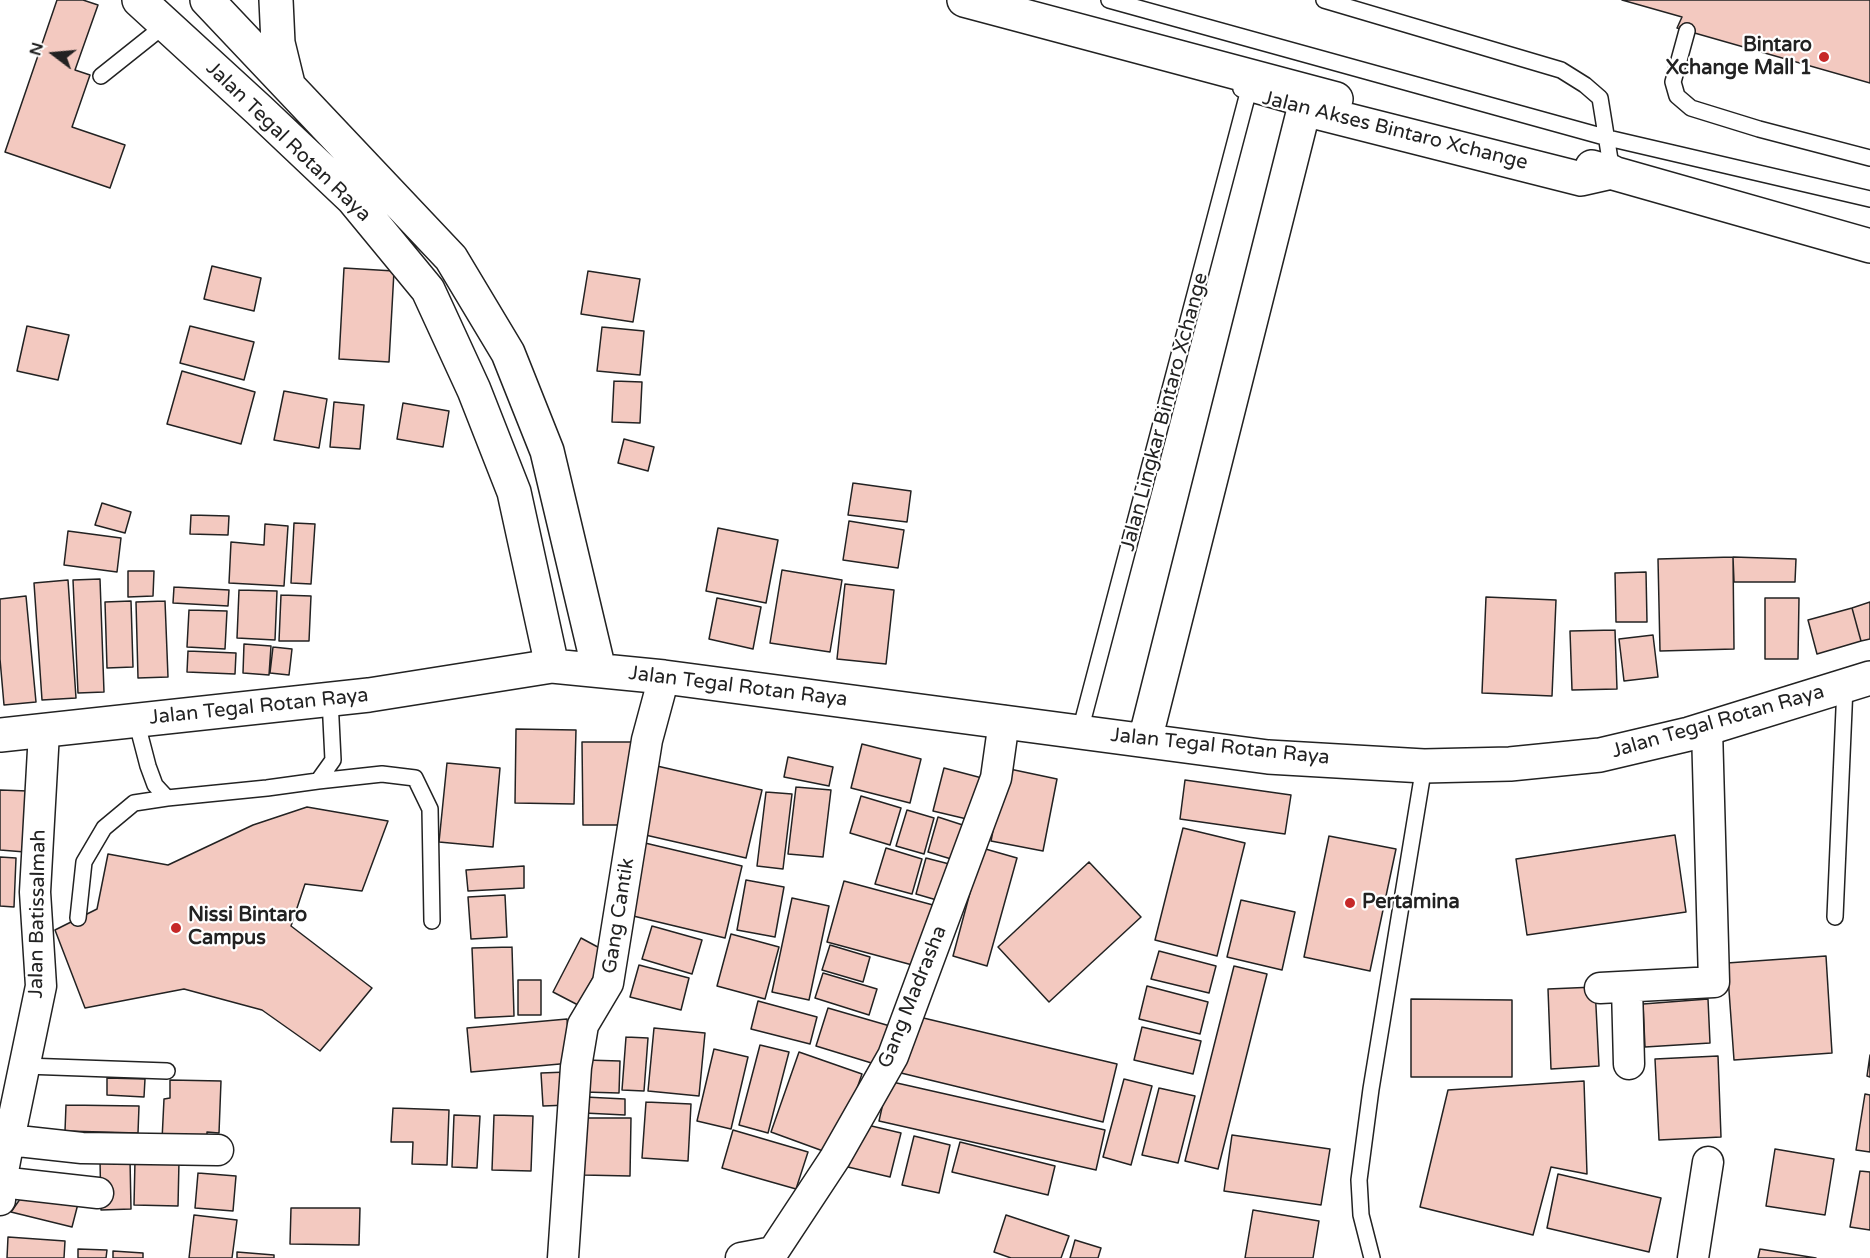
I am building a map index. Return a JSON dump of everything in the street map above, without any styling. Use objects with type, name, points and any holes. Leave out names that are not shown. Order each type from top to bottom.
[{"type":"main road","name":"Jalan Tegal Rotan Raya","points":[[139,0],[352,199],[428,290],[474,390],[514,492],[552,666]]},
{"type":"main road","name":"Jalan Tegal Rotan Raya","points":[[207,0],[452,258],[508,353],[547,451],[599,670]]},
{"type":"main road","points":[[259,110],[289,86],[278,42],[276,0]]},
{"type":"main road","name":"Jalan Akses Bintaro Xchange","points":[[964,0],[1038,10],[1185,60],[1612,172],[1870,246]]},
{"type":"main road","points":[[1145,740],[1304,109]]},
{"type":"main road","name":"Jalan Akses Bintaro Xchange","points":[[1304,109],[1581,179],[1612,172]]},
{"type":"main road","name":"Jalan Tegal Rotan Raya","points":[[0,735],[369,695],[552,666],[664,677],[1268,757],[1424,766],[1510,764],[1600,755],[1707,729],[1858,682]]},
{"type":"street","name":"Gang Cantik","points":[[563,1258],[576,1067],[583,1025],[608,983],[647,740],[664,677]]},
{"type":"street","name":"Gang Madrasha","points":[[772,1255],[835,1158],[893,1056],[996,778],[1004,721]]},
{"type":"street","points":[[1629,1064],[1613,987],[1714,982],[1707,729]]},
{"type":"street","name":"Jalan Batissalmah","points":[[0,1188],[41,986],[34,892],[44,732]]},
{"type":"street","points":[[9,1140],[82,1148],[218,1150]]},
{"type":"street","points":[[1693,1258],[1708,1162]]},
{"type":"street","points":[[0,1188],[98,1193]]},
{"type":"street","points":[[741,1258],[772,1255]]},
{"type":"lane","points":[[1109,0],[1608,138],[1870,199]]},
{"type":"lane","points":[[1324,0],[1562,70],[1600,98],[1612,172]]},
{"type":"lane","points":[[101,76],[165,25]]},
{"type":"lane","points":[[1688,31],[1673,82],[1677,96],[1691,108],[1759,129],[1870,158]]},
{"type":"lane","name":"Jalan Akses Bintaro Xchange","points":[[1185,60],[1248,93],[1304,109]]},
{"type":"lane","name":"Jalan Lingkar Bintaro Xchange","points":[[1080,731],[1248,93]]},
{"type":"lane","points":[[1835,917],[1858,682]]},
{"type":"lane","points":[[318,781],[333,760],[330,699]]},
{"type":"lane","points":[[136,720],[155,785],[167,798]]},
{"type":"lane","points":[[1372,1258],[1361,1215],[1359,1180],[1371,1089],[1424,766]]},
{"type":"lane","points":[[78,918],[84,862],[104,828],[134,803],[382,774],[415,778],[430,809],[432,921]]},
{"type":"lane","points":[[25,1065],[167,1071]]},
{"type":"building","points":[[57,0],[83,0],[98,5],[75,70],[90,75],[72,127],[125,145],[110,188],[5,152]]},
{"type":"building","name":"Bintaro Xchange Mall 1","points":[[1622,0],[1870,0],[1870,83],[1677,28],[1682,17]]},
{"type":"building","points":[[212,266],[261,278],[254,311],[204,299]]},
{"type":"building","points":[[344,268],[394,271],[389,362],[339,359]]},
{"type":"building","points":[[588,271],[640,279],[633,322],[581,314]]},
{"type":"building","points":[[27,326],[69,335],[58,380],[17,371]]},
{"type":"building","points":[[190,326],[254,342],[244,380],[180,363]]},
{"type":"building","points":[[602,327],[644,331],[640,375],[597,371]]},
{"type":"building","points":[[182,371],[255,392],[241,444],[167,424]]},
{"type":"building","points":[[614,381],[642,382],[640,423],[612,422]]},
{"type":"building","points":[[284,391],[327,399],[319,448],[274,440]]},
{"type":"building","points":[[334,402],[364,405],[360,449],[330,447]]},
{"type":"building","points":[[403,403],[449,411],[443,447],[397,439]]},
{"type":"building","points":[[624,439],[654,447],[648,471],[618,463]]},
{"type":"building","points":[[853,483],[911,491],[907,522],[848,515]]},
{"type":"building","points":[[102,503],[131,512],[125,533],[95,525]]},
{"type":"building","points":[[191,515],[229,516],[228,535],[190,534]]},
{"type":"building","points":[[849,521],[904,530],[898,568],[843,560]]},
{"type":"building","points":[[294,523],[315,524],[311,584],[291,583]]},
{"type":"building","points":[[265,524],[288,526],[284,586],[229,583],[231,542],[264,545]]},
{"type":"building","points":[[718,528],[778,540],[766,603],[706,591]]},
{"type":"building","points":[[68,531],[121,538],[117,572],[64,565]]},
{"type":"building","points":[[1733,557],[1796,559],[1795,582],[1734,582]]},
{"type":"building","points":[[1733,557],[1734,649],[1660,651],[1658,559]]},
{"type":"building","points":[[782,570],[842,580],[830,652],[770,643]]},
{"type":"building","points":[[128,571],[154,571],[153,596],[128,597]]},
{"type":"building","points":[[1646,572],[1647,622],[1616,622],[1615,573]]},
{"type":"building","points":[[100,579],[104,692],[78,693],[73,580]]},
{"type":"building","points":[[68,580],[76,698],[42,700],[34,583]]},
{"type":"building","points":[[845,584],[894,590],[886,664],[837,659]]},
{"type":"building","points":[[174,587],[229,590],[228,606],[173,603]]},
{"type":"building","points":[[239,590],[277,591],[275,640],[237,638]]},
{"type":"building","points":[[281,595],[311,596],[309,641],[279,641]]},
{"type":"building","points":[[26,596],[36,702],[4,705],[0,659],[0,599]]},
{"type":"building","points":[[1486,597],[1556,600],[1552,696],[1482,693]]},
{"type":"building","points":[[717,598],[761,607],[753,649],[709,639]]},
{"type":"building","points":[[1765,598],[1799,598],[1798,659],[1765,659]]},
{"type":"building","points":[[131,601],[133,667],[107,668],[105,602]]},
{"type":"building","points":[[165,601],[168,677],[138,678],[136,602]]},
{"type":"building","points":[[1870,602],[1870,639],[1861,641],[1852,608]]},
{"type":"building","points":[[1852,608],[1861,641],[1817,654],[1808,620]]},
{"type":"building","points":[[189,610],[227,611],[225,649],[187,647]]},
{"type":"building","points":[[1615,630],[1617,689],[1572,690],[1570,631]]},
{"type":"building","points":[[1653,635],[1658,677],[1624,681],[1619,639]]},
{"type":"building","points":[[244,644],[271,646],[269,675],[243,673]]},
{"type":"building","points":[[273,647],[292,649],[289,675],[270,673]]},
{"type":"building","points":[[188,651],[236,653],[235,674],[187,672]]},
{"type":"building","points":[[516,729],[576,730],[574,804],[515,803]]},
{"type":"building","points":[[582,742],[631,742],[631,825],[583,825]]},
{"type":"building","points":[[862,744],[921,759],[910,803],[851,788]]},
{"type":"building","points":[[788,757],[833,767],[829,786],[784,777]]},
{"type":"building","points":[[447,763],[500,768],[493,847],[439,842]]},
{"type":"building","points":[[657,766],[762,790],[746,858],[641,834]]},
{"type":"building","points":[[944,768],[982,778],[971,820],[933,811]]},
{"type":"building","points":[[1005,768],[1057,779],[1043,851],[991,841]]},
{"type":"building","points":[[1185,780],[1291,795],[1285,834],[1180,819]]},
{"type":"building","points":[[796,787],[831,790],[823,857],[788,854]]},
{"type":"building","points":[[0,790],[28,791],[25,852],[0,850]]},
{"type":"building","points":[[766,792],[792,794],[783,869],[757,866]]},
{"type":"building","points":[[861,796],[901,808],[890,845],[850,833]]},
{"type":"building","name":"Nissi Bintaro Campus","points":[[307,807],[388,821],[362,891],[305,884],[291,926],[372,988],[320,1051],[262,1010],[184,989],[85,1008],[55,930],[97,909],[108,854],[168,865],[253,825]]},
{"type":"building","points":[[907,810],[934,818],[924,854],[896,846]]},
{"type":"building","points":[[938,817],[972,828],[961,862],[928,852]]},
{"type":"building","points":[[1183,828],[1245,843],[1217,956],[1155,940]]},
{"type":"building","points":[[1675,835],[1686,912],[1527,935],[1516,859]]},
{"type":"building","name":"Pertamina","points":[[1329,836],[1396,849],[1370,971],[1304,957]]},
{"type":"building","points":[[645,843],[742,866],[725,938],[629,915]]},
{"type":"building","points":[[886,848],[922,859],[912,894],[875,884]]},
{"type":"building","points":[[982,848],[1017,858],[987,966],[953,956]]},
{"type":"building","points":[[0,857],[16,858],[14,907],[0,906]]},
{"type":"building","points":[[926,858],[957,866],[947,903],[916,894]]},
{"type":"building","points":[[1089,862],[1141,917],[1049,1002],[998,947]]},
{"type":"building","points":[[524,866],[524,888],[468,891],[466,870]]},
{"type":"building","points":[[746,880],[784,887],[775,937],[737,930]]},
{"type":"building","points":[[844,881],[933,905],[916,966],[827,942]]},
{"type":"building","points":[[505,895],[507,937],[471,939],[468,897]]},
{"type":"building","points":[[792,898],[829,906],[809,1000],[772,992]]},
{"type":"building","points":[[1241,900],[1295,912],[1282,970],[1227,957]]},
{"type":"building","points":[[652,926],[702,940],[692,974],[642,959]]},
{"type":"building","points":[[731,934],[779,947],[765,999],[717,986]]},
{"type":"building","points":[[581,938],[607,952],[578,1005],[553,992]]},
{"type":"building","points":[[830,945],[870,957],[863,982],[822,970]]},
{"type":"building","points":[[512,947],[514,1016],[475,1018],[472,948]]},
{"type":"building","points":[[1159,951],[1216,966],[1209,993],[1151,979]]},
{"type":"building","points":[[1826,956],[1832,1053],[1734,1060],[1727,963]]},
{"type":"building","points":[[639,965],[689,978],[681,1010],[630,997]]},
{"type":"building","points":[[1234,966],[1267,974],[1218,1169],[1185,1161]]},
{"type":"building","points":[[823,973],[877,989],[869,1015],[815,998]]},
{"type":"building","points":[[518,980],[541,980],[541,1015],[518,1015]]},
{"type":"building","points":[[1147,986],[1208,1002],[1200,1034],[1139,1019]]},
{"type":"building","points":[[1595,987],[1599,1066],[1551,1069],[1548,989]]},
{"type":"building","points":[[1411,999],[1512,1000],[1512,1077],[1411,1077]]},
{"type":"building","points":[[1708,999],[1710,1043],[1645,1047],[1643,1004]]},
{"type":"building","points":[[758,1001],[817,1017],[810,1044],[751,1029]]},
{"type":"building","points":[[828,1008],[890,1026],[878,1065],[816,1046]]},
{"type":"building","points":[[915,1016],[1117,1064],[1103,1122],[901,1073]]},
{"type":"building","points":[[567,1019],[571,1063],[471,1072],[467,1028]]},
{"type":"building","points":[[1142,1027],[1201,1041],[1193,1074],[1134,1060]]},
{"type":"building","points":[[654,1028],[705,1033],[699,1096],[648,1091]]},
{"type":"building","points":[[626,1037],[648,1038],[644,1091],[622,1090]]},
{"type":"building","points":[[760,1045],[789,1052],[768,1133],[739,1125]]},
{"type":"building","points":[[714,1049],[748,1057],[731,1129],[697,1121]]},
{"type":"building","points":[[799,1052],[862,1074],[834,1155],[771,1132]]},
{"type":"building","points":[[1870,1055],[1870,1077],[1867,1076]]},
{"type":"building","points":[[1718,1056],[1721,1137],[1659,1140],[1655,1059]]},
{"type":"building","points":[[585,1060],[620,1061],[619,1093],[584,1092]]},
{"type":"building","points":[[567,1072],[569,1105],[543,1106],[541,1073]]},
{"type":"building","points":[[107,1078],[145,1079],[144,1097],[107,1095]]},
{"type":"building","points":[[1124,1079],[1152,1086],[1131,1165],[1103,1157]]},
{"type":"building","points":[[170,1080],[221,1081],[219,1133],[207,1132],[207,1142],[162,1140],[164,1099],[170,1098]]},
{"type":"building","points":[[888,1081],[1105,1130],[1096,1170],[879,1121]]},
{"type":"building","points":[[1584,1081],[1587,1174],[1551,1167],[1533,1235],[1420,1207],[1448,1090]]},
{"type":"building","points":[[1159,1088],[1195,1096],[1178,1163],[1142,1155]]},
{"type":"building","points":[[1865,1094],[1870,1095],[1870,1152],[1856,1150]]},
{"type":"building","points":[[585,1097],[625,1099],[625,1115],[584,1113]]},
{"type":"building","points":[[646,1102],[691,1104],[688,1161],[642,1158]]},
{"type":"building","points":[[66,1105],[139,1106],[138,1133],[65,1131]]},
{"type":"building","points":[[393,1108],[449,1110],[447,1165],[412,1164],[413,1142],[391,1142]]},
{"type":"building","points":[[454,1115],[480,1116],[477,1168],[452,1167]]},
{"type":"building","points":[[494,1115],[533,1116],[531,1171],[492,1170]]},
{"type":"building","points":[[584,1118],[631,1118],[630,1176],[583,1175]]},
{"type":"building","points":[[859,1123],[901,1133],[890,1177],[848,1167]]},
{"type":"building","points":[[733,1130],[808,1152],[796,1189],[722,1168]]},
{"type":"building","points":[[1232,1135],[1330,1149],[1321,1205],[1224,1191]]},
{"type":"building","points":[[914,1136],[950,1145],[939,1193],[902,1185]]},
{"type":"building","points":[[960,1142],[1055,1166],[1048,1195],[952,1172]]},
{"type":"building","points":[[1775,1149],[1834,1159],[1825,1215],[1766,1206]]},
{"type":"building","points":[[130,1159],[131,1209],[101,1210],[100,1160]]},
{"type":"building","points":[[135,1160],[179,1161],[178,1206],[134,1205]]},
{"type":"building","points":[[1860,1171],[1870,1172],[1870,1230],[1850,1227]]},
{"type":"building","points":[[198,1173],[236,1176],[233,1211],[195,1208]]},
{"type":"building","points":[[1558,1174],[1661,1198],[1649,1252],[1547,1228]]},
{"type":"building","points":[[25,1192],[80,1196],[72,1227],[11,1212]]},
{"type":"building","points":[[291,1208],[360,1208],[359,1245],[290,1244]]},
{"type":"building","points":[[1253,1210],[1319,1221],[1313,1258],[1245,1258]]},
{"type":"building","points":[[194,1215],[237,1220],[232,1258],[189,1258]]},
{"type":"building","points":[[1006,1215],[1069,1236],[1061,1258],[1011,1258],[994,1252]]},
{"type":"building","points":[[8,1237],[65,1241],[64,1258],[7,1258]]},
{"type":"building","points":[[1075,1240],[1101,1248],[1098,1258],[1070,1258]]},
{"type":"building","points":[[78,1249],[107,1250],[106,1258],[78,1258]]},
{"type":"building","points":[[1760,1249],[1816,1258],[1758,1258]]},
{"type":"building","points":[[113,1251],[143,1253],[143,1258],[113,1258]]},
{"type":"building","points":[[237,1252],[274,1255],[274,1258],[237,1258]]},
{"type":"place","name":"Bintaro Xchange Mall 1","points":[[1824,57]]},
{"type":"place","name":"Pertamina","points":[[1350,903]]},
{"type":"place","name":"Nissi Bintaro Campus","points":[[176,928]]}]
